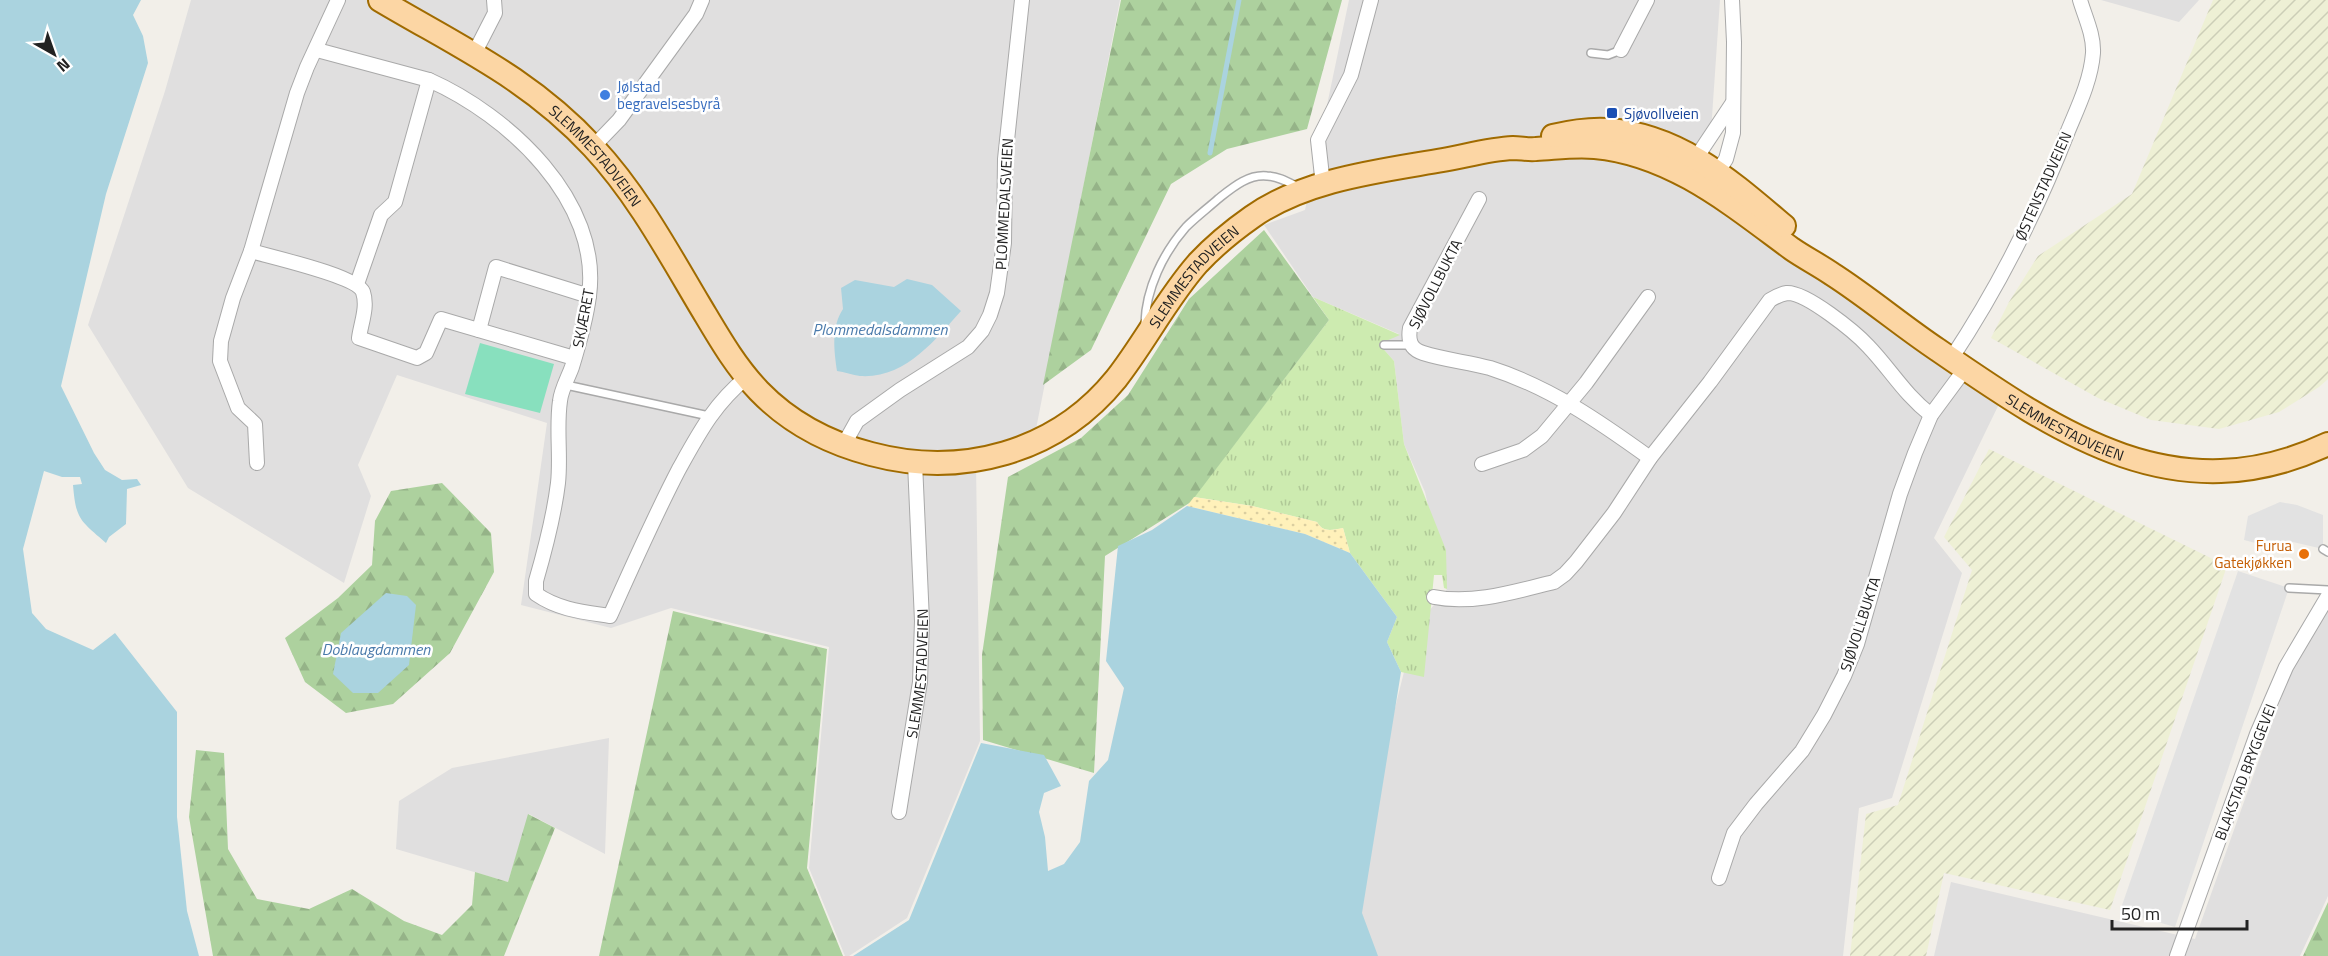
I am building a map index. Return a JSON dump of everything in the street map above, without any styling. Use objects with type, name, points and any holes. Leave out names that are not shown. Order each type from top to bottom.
[{"type":"main road","name":"SLEMMESTADVEIEN","points":[[380,0],[475,52],[540,96],[593,147],[638,205],[724,346],[747,377],[779,409],[806,427],[843,446],[875,456],[915,463],[964,463],[1026,446],[1051,434],[1095,402],[1115,380],[1194,268],[1222,240],[1264,209],[1314,188],[1404,167],[1512,148],[1552,136],[1605,129],[1657,140],[1696,158],[1708,176]]},
{"type":"main road","name":"SLEMMESTADVEIEN","points":[[1512,148],[1608,149],[1708,176],[1811,249],[1835,275],[1958,364],[2079,438],[2106,450],[2149,465],[2190,472],[2229,472],[2274,464],[2327,449]]},
{"type":"street","points":[[257,463],[255,424],[238,408],[219,355],[233,298],[251,251],[297,93],[338,0]]},
{"type":"street","points":[[475,52],[495,13],[494,0]]},
{"type":"street","points":[[593,147],[634,99],[696,14],[702,0]]},
{"type":"street","name":"PLOMMEDALSVEIEN","points":[[843,446],[857,422],[900,390],[968,347],[982,331],[990,315],[997,292],[1004,243],[1005,159],[1022,0]]},
{"type":"street","points":[[1314,188],[1318,140],[1351,75],[1371,0]]},
{"type":"street","points":[[1621,50],[1647,0]]},
{"type":"street","points":[[1708,176],[1731,148],[1734,42],[1732,0]]},
{"type":"street","name":"ØSTENSTADVEIEN","points":[[1958,364],[2046,188],[2083,93],[2093,53],[2091,32],[2080,0]]},
{"type":"street","name":"SKJÆRET","points":[[317,50],[429,80],[446,88],[501,124],[531,153],[560,187],[572,206],[583,233],[590,278],[589,296],[574,358],[560,400],[558,483],[536,581],[536,594],[549,603],[573,610],[610,616],[666,493],[709,416]]},
{"type":"street","points":[[357,284],[381,214],[395,202],[429,80]]},
{"type":"street","points":[[1696,158],[1732,104]]},
{"type":"street","name":"SJØVOLLBUKTA","points":[[1479,200],[1410,328],[1408,338],[1410,345],[1422,353],[1491,369],[1570,403],[1650,458]]},
{"type":"street","points":[[251,251],[342,277],[357,284],[363,290],[366,304],[359,338],[417,358],[426,353],[441,319],[574,358]]},
{"type":"street","points":[[478,330],[496,267],[589,296]]},
{"type":"street","points":[[1434,597],[1448,600],[1472,598],[1534,587],[1559,579],[1576,562],[1614,513],[1650,458],[1710,382],[1770,300],[1788,293],[1809,300],[1866,344],[1905,392],[1931,415]]},
{"type":"street","points":[[1482,464],[1523,450],[1533,444],[1570,403],[1648,297]]},
{"type":"street","name":"SJØVOLLBUKTA","points":[[1719,878],[1734,833],[1802,751],[1844,676],[1857,644],[1900,494],[1931,415],[1958,364]]},
{"type":"street","points":[[709,416],[747,377]]},
{"type":"street","name":"SLEMMESTADVEIEN","points":[[899,812],[920,682],[922,621],[915,463]]},
{"type":"street","name":"BLAKSTAD BRYGGEVEI","points":[[2177,956],[2265,715],[2286,667],[2328,597]]},
{"type":"lane","points":[[1591,53],[1608,55],[1621,50]]},
{"type":"lane","points":[[1144,339],[1145,309],[1153,283],[1168,253],[1187,226],[1238,183],[1265,175],[1314,188]]},
{"type":"lane","points":[[1384,345],[1410,345]]},
{"type":"lane","points":[[566,385],[709,416]]},
{"type":"lane","points":[[2289,588],[2328,590]]},
{"type":"shaded area","points":[[191,0],[1120,0],[1036,429],[976,464],[980,741],[907,918],[849,956],[845,956],[809,868],[829,647],[671,608],[611,628],[521,605],[547,423],[397,375],[358,465],[371,496],[344,583],[188,488],[88,325],[165,91]]},
{"type":"shaded area","points":[[1349,0],[1720,0],[1708,175],[2000,402],[1934,538],[1962,573],[1892,798],[1859,808],[1843,956],[1350,956],[1392,720],[1415,628],[1447,589],[1425,492],[1404,444],[1394,361],[1378,343],[1399,334],[1313,297],[1264,225],[1305,210]]},
{"type":"shaded area","points":[[2101,0],[2199,0],[2179,22]]},
{"type":"shaded area","points":[[2280,502],[2297,505],[2323,515],[2323,549],[2293,542],[2287,551],[2244,540],[2248,516]]},
{"type":"shaded area","points":[[2238,571],[2289,588],[2175,927],[2120,911]]},
{"type":"shaded area","points":[[2328,608],[2328,896],[2300,956],[1934,956],[1951,882],[2195,939],[2290,673]]},
{"type":"shaded area","points":[[609,738],[605,854],[529,814],[508,882],[396,849],[399,801],[452,768]]},
{"type":"green space","points":[[1121,0],[1342,0],[1307,129],[1227,149],[1171,184],[1091,350],[1043,385]]},
{"type":"green space","points":[[2213,0],[2328,0],[2328,379],[2279,412],[2219,429],[2151,420],[2098,398],[1991,338],[2009,302],[2038,256],[2132,194]]},
{"type":"green space","points":[[1264,230],[1329,320],[1191,502],[1105,556],[1094,773],[983,740],[982,655],[1008,477],[1081,438],[1128,395],[1189,299]]},
{"type":"green space","points":[[1313,297],[1400,335],[1379,344],[1394,361],[1404,444],[1446,550],[1447,589],[1444,588],[1442,575],[1434,575],[1424,677],[1401,672],[1387,642],[1397,617],[1350,553],[1343,528],[1325,529],[1317,522],[1252,506],[1194,497],[1329,320]]},
{"type":"green space","points":[[480,343],[554,364],[540,413],[465,394]]},
{"type":"green space","points":[[1989,449],[2227,566],[2110,910],[1944,873],[1926,956],[1850,956],[1866,814],[1898,805],[1972,570],[1944,537]]},
{"type":"green space","points":[[442,483],[491,533],[494,572],[450,653],[393,704],[346,713],[305,682],[285,638],[338,598],[372,565],[375,521],[391,491]]},
{"type":"green space","points":[[673,611],[827,649],[807,868],[843,956],[599,956]]},
{"type":"green space","points":[[196,750],[224,753],[228,849],[257,899],[309,909],[352,889],[404,921],[442,935],[472,905],[475,872],[508,882],[528,814],[555,828],[504,956],[213,956],[189,817]]},
{"type":"green space","points":[[2328,902],[2328,956],[2303,956]]},
{"type":"sand","points":[[1194,497],[1252,506],[1317,522],[1325,529],[1343,528],[1350,553],[1305,534],[1187,506]]},
{"type":"water","points":[[0,0],[141,0],[133,15],[143,36],[148,63],[106,194],[61,386],[94,453],[105,470],[122,480],[137,479],[141,485],[127,489],[126,524],[109,537],[106,543],[85,524],[78,513],[73,485],[82,484],[80,477],[62,477],[44,471],[23,549],[32,613],[46,629],[93,650],[115,633],[177,712],[177,817],[187,911],[199,956],[0,956]]},
{"type":"water","name":"Plommedalsdammen","points":[[907,279],[932,285],[961,311],[918,356],[891,371],[860,376],[837,371],[834,339],[839,316],[843,309],[841,288],[855,280],[894,287]]},
{"type":"water","points":[[1187,506],[1305,534],[1350,553],[1397,617],[1387,642],[1401,672],[1362,913],[1378,956],[853,956],[909,920],[981,743],[1044,755],[1061,786],[1044,793],[1039,812],[1045,837],[1048,871],[1064,864],[1080,842],[1089,781],[1108,760],[1124,688],[1106,661],[1118,546],[1152,530]]},
{"type":"water","name":"Doblaugdammen","points":[[386,593],[407,596],[416,605],[409,665],[378,693],[353,693],[333,674],[341,633]]},
{"type":"waterway","points":[[1210,153],[1239,0]]},
{"type":"place","name":"Jølstad begravelsesbyrå","points":[[605,95]]},
{"type":"place","name":"Sjøvollveien","points":[[1612,113]]},
{"type":"place","name":"Furua Gatekjøkken","points":[[2304,554]]}]
